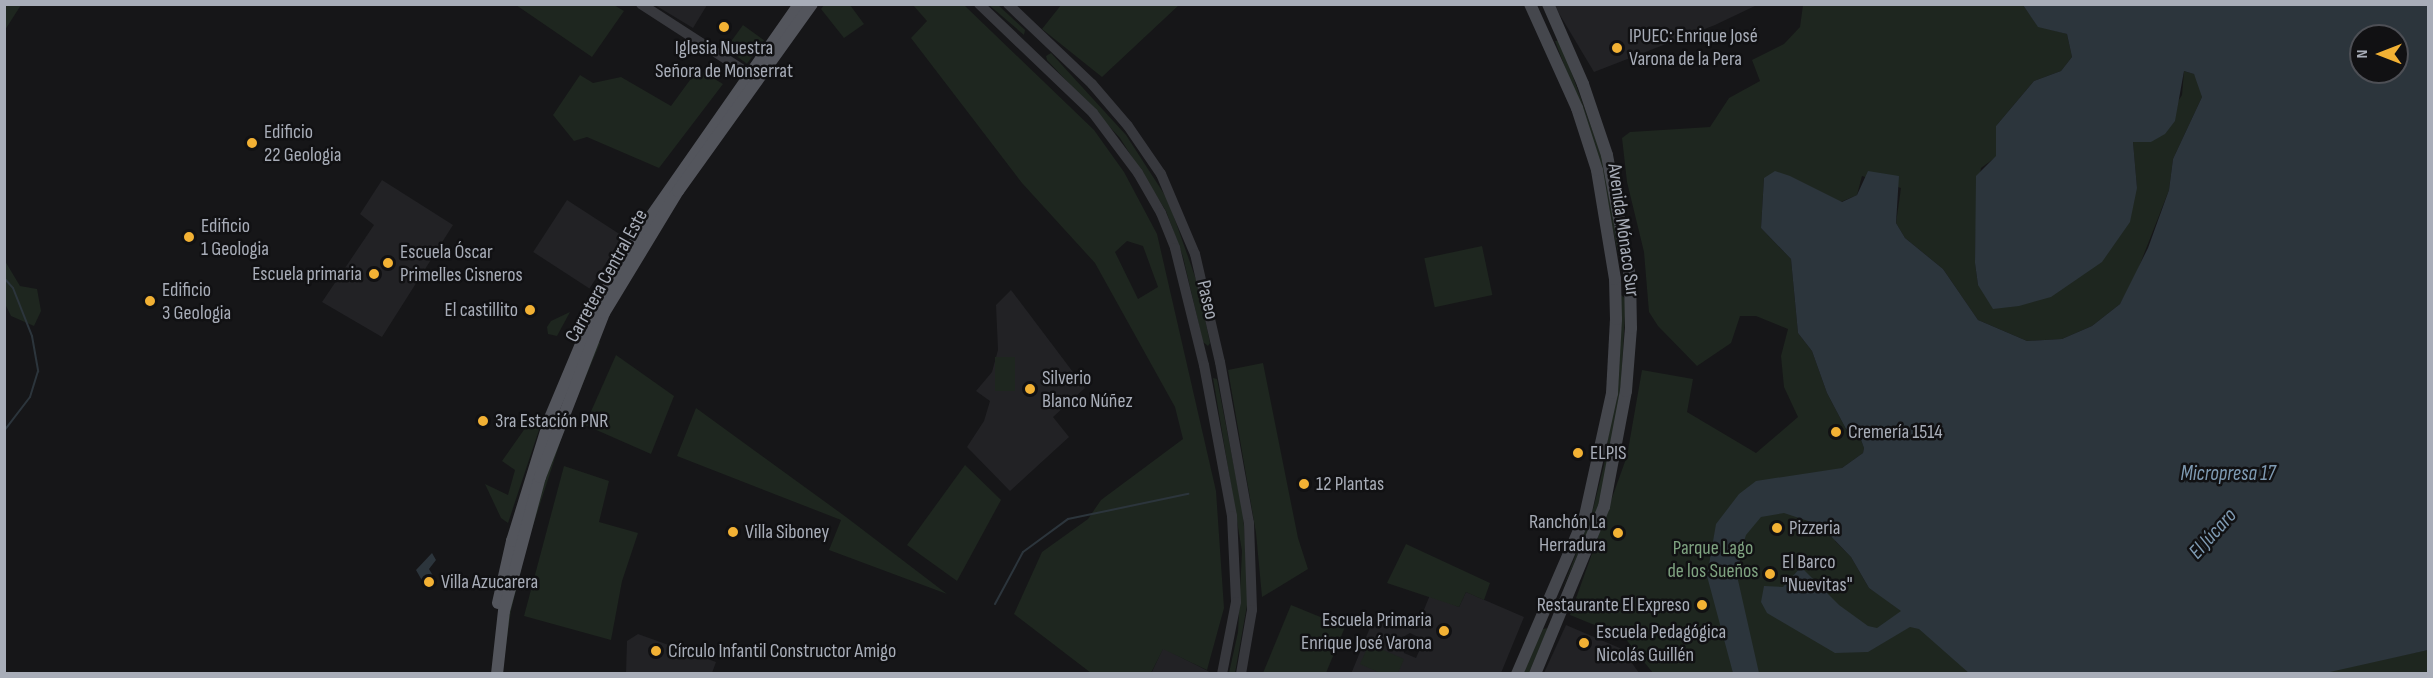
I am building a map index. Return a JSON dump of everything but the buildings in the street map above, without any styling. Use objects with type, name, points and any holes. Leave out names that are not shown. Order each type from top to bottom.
[{"type":"main road","name":"Carretera Central Este","points":[[497,674],[504,611],[519,546],[558,422],[582,361],[604,313],[643,245],[799,4]]},
{"type":"main road","name":"Carretera Central Este","points":[[489,674],[496,610],[512,541],[573,359],[598,304],[643,228],[754,76],[812,4]]},
{"type":"main road","name":"Avenida Mónaco Sur","points":[[1517,674],[1546,611],[1589,502],[1612,393],[1615,279],[1597,170],[1577,108],[1530,4]]},
{"type":"main road","name":"Avenida Mónaco Sur","points":[[1535,674],[1604,507],[1626,391],[1630,277],[1600,133],[1583,84],[1548,4]]},
{"type":"main road","points":[[1589,502],[1604,507]]},
{"type":"street","points":[[641,4],[754,76]]},
{"type":"street","name":"Paseo","points":[[979,4],[1093,113],[1116,142],[1161,213],[1175,248],[1204,365],[1232,516],[1236,602],[1222,674]]},
{"type":"street","name":"Paseo","points":[[1008,4],[1044,37],[1128,126],[1161,174],[1195,254],[1220,362],[1250,523],[1252,610],[1241,674]]},
{"type":"street","points":[[1032,53],[1044,37]]},
{"type":"shaded area","points":[[655,5],[707,5],[693,28]]},
{"type":"shaded area","name":"IPUEC: Enrique José Varona de la Pera","points":[[1554,5],[1757,5],[1715,25],[1594,72]]},
{"type":"shaded area","name":"Escuela Óscar Primelles Cisneros","points":[[382,180],[453,225],[382,337],[322,302],[374,225],[360,214]]},
{"type":"shaded area","points":[[567,200],[623,236],[589,288],[533,252]]},
{"type":"shaded area","name":"Silverio Blanco Núñez","points":[[1011,290],[1085,388],[1053,417],[1069,437],[1010,491],[967,447],[984,421],[990,401],[976,391],[992,372],[998,350],[996,305]]},
{"type":"shaded area","name":"Escuela Primaria Enrique José Varona","points":[[1466,592],[1524,617],[1501,673],[1351,674],[1376,613],[1416,629],[1430,595],[1459,607]],"holes":[[[1410,633],[1424,640],[1416,658],[1404,653],[1403,637]]]},
{"type":"shaded area","name":"Escuela Pedagógica Nicolás Guillén","points":[[1566,625],[1622,649],[1639,673],[1544,673]]},
{"type":"shaded area","name":"Círculo Infantil Constructor Amigo","points":[[638,634],[716,662],[712,673],[626,673],[627,641]]},
{"type":"shaded area","points":[[1163,648],[1206,670],[1211,673],[1151,674]]},
{"type":"green space","points":[[4,5],[21,5],[5,30]]},
{"type":"green space","points":[[516,5],[614,5],[624,11],[592,57]]},
{"type":"green space","points":[[824,5],[850,5],[864,24],[844,38],[821,9]]},
{"type":"green space","points":[[913,5],[964,5],[1094,130],[1124,172],[1157,234],[1216,491],[1224,608],[1207,670],[1163,649],[1151,673],[1091,673],[1014,614],[1042,552],[1088,519],[1101,500],[1183,439],[1175,407],[1095,263],[1022,183],[911,38],[927,21]],"holes":[[[1127,241],[1143,246],[1158,287],[1138,299],[1115,252]]]},
{"type":"green space","points":[[989,5],[998,5],[1025,30],[1024,35]]},
{"type":"green space","points":[[1061,5],[1179,5],[1102,77],[1042,29]]},
{"type":"green space","name":"Parque Lago de los Sueños","points":[[1803,5],[2023,5],[2038,26],[2067,34],[2072,57],[2061,71],[2034,81],[1996,126],[1996,157],[1981,168],[1977,194],[1975,263],[1978,285],[2137,188],[2133,142],[2151,142],[2182,95],[2184,71],[2194,74],[2200,84],[2202,97],[2173,159],[2169,190],[2133,282],[2120,304],[2092,326],[2062,339],[2027,341],[1978,320],[1943,269],[1905,238],[1896,223],[1901,188],[1862,176],[1857,195],[1841,202],[1764,178],[1761,228],[1791,259],[1798,333],[1812,351],[1827,393],[1846,429],[1860,437],[1864,448],[1863,453],[1842,468],[1835,541],[1851,557],[1869,588],[1898,607],[1970,673],[1653,673],[1624,637],[1570,615],[1627,456],[1642,370],[1693,379],[1687,412],[1756,453],[1798,417],[1784,387],[1781,356],[1788,329],[1756,316],[1740,316],[1731,343],[1697,366],[1658,326],[1649,312],[1644,252],[1627,182],[1622,138],[1630,132],[1710,127],[1729,98],[1760,81],[1752,60],[1784,44],[1800,27]]},
{"type":"green space","points":[[743,25],[764,40],[747,64],[726,48]]},
{"type":"green space","points":[[1555,41],[1560,41],[1606,168],[1622,269],[1590,133]]},
{"type":"green space","points":[[1051,53],[1126,135],[1168,200],[1198,285],[1210,343],[1208,346],[1203,342],[1183,257],[1166,211],[1120,138],[1047,60],[1046,56]]},
{"type":"green space","points":[[698,69],[723,84],[659,168],[587,137],[574,141],[553,115],[580,75],[593,83],[621,77],[671,106]]},
{"type":"green space","points":[[1482,246],[1492,295],[1435,307],[1424,258]]},
{"type":"green space","points":[[5,261],[20,286],[37,289],[41,311],[34,326],[11,316],[5,304]]},
{"type":"green space","points":[[1621,295],[1626,299],[1621,383],[1611,458],[1596,514],[1562,590],[1592,513],[1604,465],[1618,373]]},
{"type":"green space","points":[[570,312],[557,336],[548,334],[547,327],[551,321]]},
{"type":"green space","points":[[598,341],[600,343],[566,424],[528,541],[511,611],[502,673],[509,611],[526,540],[564,422]]},
{"type":"green space","points":[[616,355],[674,396],[651,454],[585,425]]},
{"type":"green space","points":[[995,357],[1015,357],[1015,391],[995,391]]},
{"type":"green space","points":[[1263,363],[1298,538],[1308,569],[1262,597],[1256,533],[1228,370]]},
{"type":"green space","points":[[1213,378],[1217,379],[1243,513],[1249,594],[1235,673],[1229,673],[1238,632],[1242,551]]},
{"type":"green space","points":[[696,408],[947,594],[829,550],[841,520],[677,456]]},
{"type":"green space","points":[[533,417],[542,421],[508,523],[501,518],[485,484],[508,495],[515,470],[502,461]]},
{"type":"green space","points":[[965,465],[1001,500],[957,581],[907,545]]},
{"type":"green space","points":[[564,466],[609,481],[599,522],[638,533],[622,581],[611,640],[524,616]]},
{"type":"green space","points":[[1406,544],[1490,583],[1484,600],[1466,592],[1459,607],[1387,583]]},
{"type":"green space","points":[[1291,605],[1345,627],[1326,673],[1263,673]]},
{"type":"green space","points":[[1548,628],[1529,673],[1522,674],[1543,629]]},
{"type":"green space","points":[[1369,644],[1404,659],[1398,673],[1380,673],[1360,664]]},
{"type":"green space","points":[[2428,650],[2428,673],[2321,673],[2403,655]]},
{"type":"water","name":"Micropresa 17","points":[[2023,5],[2428,5],[2428,650],[2321,674],[1970,674],[1919,629],[1910,627],[1868,652],[1835,653],[1767,613],[1761,602],[1764,586],[1783,587],[1801,567],[1839,605],[1868,626],[1877,628],[1901,611],[1869,588],[1851,557],[1820,525],[1784,513],[1761,517],[1746,535],[1741,551],[1738,580],[1759,673],[1733,673],[1707,576],[1716,524],[1739,494],[1756,481],[1842,468],[1863,453],[1864,448],[1860,437],[1846,429],[1827,393],[1812,351],[1798,333],[1791,259],[1761,228],[1764,178],[1775,171],[1842,202],[1857,195],[1868,171],[1899,176],[1896,223],[1905,238],[1943,269],[1978,320],[2027,341],[2062,339],[2092,326],[2120,304],[2148,248],[2169,190],[2173,159],[2202,97],[2194,74],[2184,71],[2175,121],[2165,134],[2151,142],[2133,142],[2137,188],[2130,222],[2102,262],[2051,297],[2019,306],[1993,309],[1978,285],[1975,263],[1976,176],[1996,156],[1996,126],[2034,81],[2061,71],[2072,57],[2067,34],[2038,27]]},
{"type":"water","points":[[432,553],[436,560],[429,569],[435,579],[424,584],[416,570]]},
{"type":"waterway","points":[[4,278],[13,288],[32,336],[38,371],[30,397],[4,431]]},
{"type":"waterway","points":[[995,604],[1023,552],[1068,519],[1188,494]]},
{"type":"place","name":"Iglesia Nuestra Señora de Monserrat","points":[[724,27]]},
{"type":"place","name":"IPUEC: Enrique José Varona de la Pera","points":[[1617,48]]},
{"type":"place","name":"Edificio 22 Geologia","points":[[252,143]]},
{"type":"place","name":"Edificio 1 Geologia","points":[[189,237]]},
{"type":"place","name":"Escuela Óscar Primelles Cisneros","points":[[388,263]]},
{"type":"place","name":"Escuela primaria","points":[[374,274]]},
{"type":"place","name":"Edificio 3 Geologia","points":[[150,301]]},
{"type":"place","name":"El castillito","points":[[530,310]]},
{"type":"place","name":"Silverio Blanco Núñez","points":[[1030,389]]},
{"type":"place","name":"3ra Estación PNR","points":[[483,421]]},
{"type":"place","name":"Cremería 1514","points":[[1836,432]]},
{"type":"place","name":"ELPIS","points":[[1578,453]]},
{"type":"place","name":"12 Plantas","points":[[1304,484]]},
{"type":"place","name":"Pizzeria","points":[[1777,528]]},
{"type":"place","name":"Villa Siboney","points":[[733,532]]},
{"type":"place","name":"Ranchón La Herradura","points":[[1618,533]]},
{"type":"place","name":"El Barco \"Nuevitas\"","points":[[1770,574]]},
{"type":"place","name":"Villa Azucarera","points":[[429,582]]},
{"type":"place","name":"Restaurante El Expreso","points":[[1702,605]]},
{"type":"place","name":"Escuela Primaria Enrique José Varona","points":[[1444,631]]},
{"type":"place","name":"Escuela Pedagógica Nicolás Guillén","points":[[1584,643]]},
{"type":"place","name":"Círculo Infantil Constructor Amigo","points":[[656,651]]},
{"type":"water label","name":"El Júcaro","points":[[2213,534]]}]
